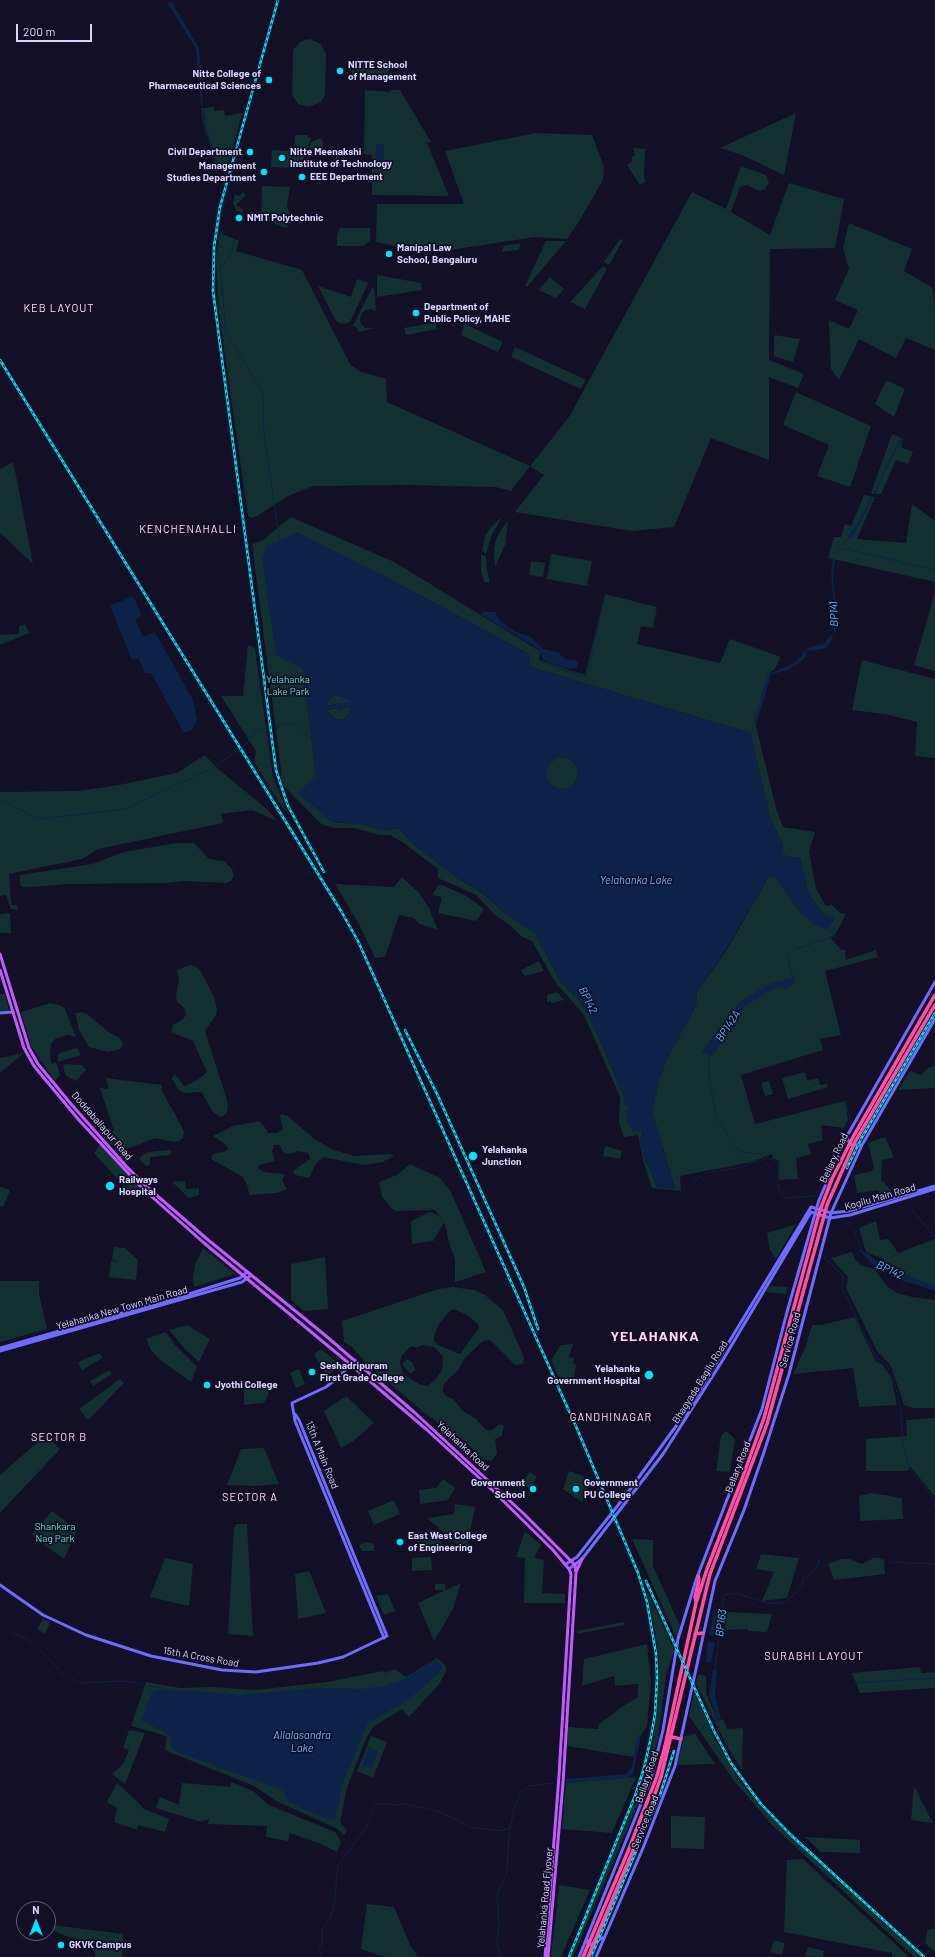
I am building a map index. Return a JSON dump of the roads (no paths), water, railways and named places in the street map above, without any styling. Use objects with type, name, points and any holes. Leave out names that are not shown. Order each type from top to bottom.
[{"type":"highway","name":"Bellary Road","points":[[581,1957],[651,1792],[668,1731],[696,1603],[762,1424],[813,1234],[832,1179],[853,1137],[935,994]]},
{"type":"highway","name":"Bellary Road","points":[[587,1957],[656,1793],[672,1737],[707,1574],[767,1424],[827,1205],[855,1142],[935,1005]]},
{"type":"highway","points":[[696,1603],[695,1597],[699,1580],[698,1576]]},
{"type":"highway","points":[[694,1634],[703,1633]]},
{"type":"highway","points":[[672,1737],[681,1739]]},
{"type":"main road","name":"Doddaballapur Road","points":[[0,954],[29,1048],[38,1064],[54,1084],[146,1186],[246,1273]]},
{"type":"main road","name":"Doddaballapur Road","points":[[0,970],[24,1048],[34,1066],[78,1119],[142,1188],[198,1239],[243,1276]]},
{"type":"main road","points":[[812,1212],[847,1136],[935,982]]},
{"type":"main road","points":[[0,1013],[13,1012]]},
{"type":"main road","name":"Service Road","points":[[596,1957],[675,1766],[715,1581],[761,1463],[789,1374],[831,1213],[862,1145],[935,1019]]},
{"type":"main road","points":[[51,1087],[54,1084]]},
{"type":"main road","points":[[847,1136],[852,1145],[862,1145]]},
{"type":"main road","name":"Kogilu Main Road","points":[[830,1218],[935,1188]]},
{"type":"main road","points":[[587,1957],[581,1957],[587,1934],[651,1779],[663,1730],[674,1657],[698,1576],[762,1409],[812,1212],[811,1207],[831,1213]]},
{"type":"main road","points":[[812,1212],[830,1218]]},
{"type":"main road","name":"Bhagyada Bagilu Road","points":[[570,1561],[574,1559],[623,1499],[686,1411],[812,1212]]},
{"type":"main road","name":"Bhagyada Bagilu Road","points":[[569,1569],[582,1559],[663,1454],[721,1363],[812,1212]]},
{"type":"main road","name":"Kogilu Main Road","points":[[831,1213],[850,1213]]},
{"type":"main road","points":[[243,1276],[246,1273]]},
{"type":"main road","name":"Yelahanka Road","points":[[246,1273],[248,1277],[449,1450],[525,1522],[566,1564],[571,1574],[558,1792]]},
{"type":"main road","name":"Yelahanka Road","points":[[243,1276],[248,1277],[355,1360],[414,1412],[529,1519],[575,1565]]},
{"type":"main road","name":"Yelahanka New Town Main Road","points":[[0,1350],[192,1293],[243,1276]]},
{"type":"main road","name":"Yelahanka New Town Main Road","points":[[0,1350],[154,1308],[242,1282],[248,1277]]},
{"type":"main road","points":[[351,1365],[355,1360]]},
{"type":"main road","name":"13th A Main Road","points":[[351,1365],[326,1387],[292,1403],[295,1414],[300,1420],[385,1637]]},
{"type":"main road","points":[[525,1522],[529,1519]]},
{"type":"main road","points":[[576,1573],[582,1559]]},
{"type":"main road","points":[[566,1564],[570,1561]]},
{"type":"main road","points":[[558,1792],[562,1792],[563,1783],[576,1573],[575,1565]]},
{"type":"main road","name":"15th A Cross Road","points":[[0,1585],[43,1615],[86,1635],[136,1651],[178,1662],[222,1670],[250,1672],[285,1668],[343,1657],[385,1637]]},
{"type":"main road","points":[[559,1766],[564,1766]]},
{"type":"main road","name":"Yelahanka Road Flyover","points":[[545,1957],[558,1792]]},
{"type":"main road","name":"Yelahanka Road Flyover","points":[[548,1957],[562,1792]]},
{"type":"main road","points":[[587,1934],[587,1942],[590,1945],[604,1937]]},
{"type":"water","points":[[172,2],[199,48],[203,106],[201,106],[196,49],[168,4]]},
{"type":"water","points":[[201,108],[204,108],[205,124],[218,166],[215,166],[213,154],[203,125]]},
{"type":"water","points":[[376,144],[384,144],[384,163],[376,163]]},
{"type":"water","points":[[900,438],[903,439],[885,471],[876,494],[873,494]]},
{"type":"water","points":[[870,498],[873,499],[852,538],[847,537],[859,521]]},
{"type":"water","name":"Yelahanka Lake","points":[[297,532],[384,576],[527,653],[530,658],[529,664],[531,667],[750,733],[770,817],[783,846],[782,853],[786,856],[800,858],[809,895],[824,915],[835,918],[827,930],[813,924],[802,914],[776,878],[769,876],[725,951],[697,992],[696,1005],[666,1061],[659,1079],[652,1111],[675,1189],[657,1187],[648,1164],[645,1161],[639,1137],[643,1135],[642,1131],[633,1132],[628,1123],[625,1110],[629,1110],[628,1105],[625,1105],[624,1096],[592,1022],[578,999],[561,982],[535,933],[509,916],[478,889],[460,880],[411,842],[400,829],[394,828],[386,831],[362,824],[332,822],[298,792],[316,776],[303,669],[276,655],[262,560],[266,547]],"holes":[[[335,695],[348,699],[350,703],[338,703],[327,706],[329,699]],[[351,707],[349,714],[342,720],[335,719],[327,711],[334,708],[339,711],[343,708]],[[559,757],[571,760],[578,770],[576,782],[566,789],[553,787],[546,776],[549,764]]]},
{"type":"water","points":[[833,559],[835,559],[833,576],[837,621],[836,633],[833,631],[835,618],[831,573]]},
{"type":"water","points":[[133,596],[142,616],[135,619],[143,637],[155,632],[193,700],[197,719],[192,730],[184,733],[151,673],[145,673],[138,658],[132,660],[110,606]]},
{"type":"water","points":[[483,612],[495,612],[499,620],[516,632],[530,636],[543,649],[557,652],[565,659],[576,660],[578,663],[577,668],[569,669],[545,661],[542,658],[539,649],[482,615]]},
{"type":"water","points":[[829,636],[833,637],[827,648],[810,651],[807,648],[824,644]]},
{"type":"water","points":[[804,651],[807,654],[803,660],[789,669],[771,675],[757,722],[754,721],[768,674],[793,664],[801,657]]},
{"type":"water","points":[[797,977],[792,986],[783,990],[782,987],[773,989],[745,1006],[739,1013],[742,1015],[712,1056],[701,1052],[740,1002],[769,984]]},
{"type":"water","points":[[858,1249],[869,1254],[875,1260],[935,1286],[935,1291],[905,1281],[874,1266]]},
{"type":"water","points":[[714,1612],[719,1614],[716,1636],[709,1635]]},
{"type":"water","points":[[708,1642],[715,1643],[711,1663],[705,1662]]},
{"type":"water","name":"Allalasandra Lake","points":[[435,1660],[442,1665],[442,1670],[425,1686],[405,1702],[367,1724],[342,1785],[335,1821],[311,1813],[289,1802],[282,1790],[172,1749],[169,1735],[141,1720],[152,1692],[157,1690],[197,1691],[241,1695],[317,1688],[362,1689],[383,1686],[403,1680]]},
{"type":"water","points":[[713,1670],[717,1671],[715,1695],[721,1719],[718,1721],[709,1695]]},
{"type":"water","points":[[638,1735],[641,1736],[633,1773],[631,1776],[626,1778],[566,1783],[566,1779],[626,1774],[632,1767]]},
{"type":"water","points":[[369,1747],[378,1751],[371,1768],[362,1765]]},
{"type":"waterway","points":[[218,164],[235,163],[219,223],[218,244],[226,333],[263,393],[264,435],[280,541]]},
{"type":"waterway","points":[[220,269],[229,257],[235,239]]},
{"type":"waterway","name":"BP141","points":[[839,549],[849,538]]},
{"type":"waterway","name":"BP141","points":[[834,559],[839,550],[847,549],[935,570]]},
{"type":"waterway","points":[[539,662],[585,677],[587,675],[605,595]]},
{"type":"waterway","name":"BP141","points":[[831,637],[835,632]]},
{"type":"waterway","name":"BP141","points":[[804,653],[809,649]]},
{"type":"waterway","name":"BP141","points":[[750,733],[755,727],[756,721]]},
{"type":"waterway","points":[[0,800],[40,819],[126,809],[214,767],[246,744],[256,730],[292,723],[311,738]]},
{"type":"waterway","name":"BP142A","points":[[793,978],[788,959],[789,953],[793,950],[835,936],[829,928]]},
{"type":"waterway","name":"BP142A","points":[[709,1055],[709,1077],[717,1119],[740,1152],[761,1154],[768,1158]]},
{"type":"waterway","points":[[614,1086],[619,1085]]},
{"type":"waterway","points":[[846,1101],[850,1121],[848,1124]]},
{"type":"waterway","name":"BP142","points":[[692,1184],[705,1173],[738,1168],[768,1158],[778,1162],[778,1185],[785,1198],[816,1196],[822,1183],[820,1181]]},
{"type":"waterway","points":[[912,1210],[935,1237]]},
{"type":"waterway","name":"BP142","points":[[842,1220],[854,1231],[862,1252]]},
{"type":"waterway","points":[[824,1257],[843,1276],[842,1288],[876,1358],[884,1362],[891,1372],[900,1404],[903,1445],[909,1467],[932,1496],[935,1506]]},
{"type":"waterway","name":"BP163","points":[[715,1670],[724,1595],[736,1593],[767,1603],[780,1603],[791,1598],[803,1586],[803,1578],[813,1573],[818,1565],[819,1557]]},
{"type":"waterway","name":"BP163","points":[[891,1562],[935,1564]]},
{"type":"waterway","points":[[9,1631],[34,1643],[66,1676]]},
{"type":"waterway","points":[[71,1678],[79,1683],[122,1681],[142,1684]]},
{"type":"waterway","points":[[854,1683],[935,1678]]},
{"type":"waterway","points":[[148,1685],[168,1690]]},
{"type":"waterway","name":"BP163","points":[[712,1718],[717,1718]]},
{"type":"waterway","points":[[696,1732],[701,1730],[708,1723]]},
{"type":"waterway","points":[[639,1736],[643,1732]]},
{"type":"waterway","points":[[686,1735],[692,1733]]},
{"type":"waterway","points":[[501,1957],[497,1944],[499,1926],[497,1895],[507,1872],[509,1833],[515,1805],[521,1792],[529,1786],[562,1782]]},
{"type":"waterway","points":[[322,1957],[318,1950],[322,1943],[322,1930],[330,1918],[334,1904],[338,1865],[365,1829],[376,1805],[379,1803],[394,1805],[405,1804],[438,1811],[471,1827],[500,1831],[509,1828]]},
{"type":"railway","points":[[278,0],[220,207],[214,247],[213,291],[276,770],[288,806],[324,872]]},
{"type":"railway","points":[[0,360],[341,911],[358,941],[578,1431],[638,1573],[647,1602],[656,1654],[657,1678],[655,1714],[651,1737],[644,1768],[635,1796],[569,1957]]},
{"type":"railway","points":[[847,1168],[861,1139],[935,1013]]},
{"type":"railway","points":[[405,1030],[438,1096],[524,1287],[538,1329]]},
{"type":"railway","points":[[646,1581],[714,1731],[731,1763],[749,1788],[761,1804],[791,1835],[924,1957]]},
{"type":"railway","points":[[591,1957],[660,1795],[674,1751]]},
{"type":"place","name":"NITTE School of Management","points":[[340,71]]},
{"type":"place","name":"Nitte College of Pharmaceutical Sciences","points":[[269,80]]},
{"type":"place","name":"Civil Department","points":[[250,152]]},
{"type":"place","name":"Nitte Meenakshi Institute of Technology","points":[[282,158]]},
{"type":"place","name":"Management Studies Department","points":[[264,172]]},
{"type":"place","name":"EEE Department","points":[[302,177]]},
{"type":"place","name":"NMIT Polytechnic","points":[[239,218]]},
{"type":"place","name":"Manipal Law School, Bengaluru","points":[[389,254]]},
{"type":"place","name":"Department of Public Policy, MAHE","points":[[416,313]]},
{"type":"place","name":"Yelahanka Junction","points":[[473,1156]]},
{"type":"place","name":"Railways Hospital","points":[[110,1186]]},
{"type":"place","name":"Seshadripuram First Grade College","points":[[312,1372]]},
{"type":"place","name":"Yelahanka Government Hospital","points":[[649,1375]]},
{"type":"place","name":"Jyothi College","points":[[207,1385]]},
{"type":"place","name":"Government School","points":[[533,1489]]},
{"type":"place","name":"Government PU College","points":[[576,1489]]},
{"type":"place","name":"East West College of Engineering","points":[[400,1542]]},
{"type":"place","name":"GKVK Campus","points":[[61,1945]]},
{"type":"district","name":"KEB LAYOUT","points":[[59,308]]},
{"type":"district","name":"KENCHENAHALLI","points":[[188,529]]},
{"type":"district","name":"YELAHANKA","points":[[655,1336]]},
{"type":"district","name":"GANDHINAGAR","points":[[611,1417]]},
{"type":"district","name":"SECTOR B","points":[[59,1437]]},
{"type":"district","name":"SECTOR A","points":[[250,1497]]},
{"type":"district","name":"SURABHI LAYOUT","points":[[814,1656]]},
{"type":"park label","name":"Yelahanka Lake Park","points":[[288,686]]},
{"type":"park label","name":"Shankara Nag Park","points":[[55,1532]]}]
